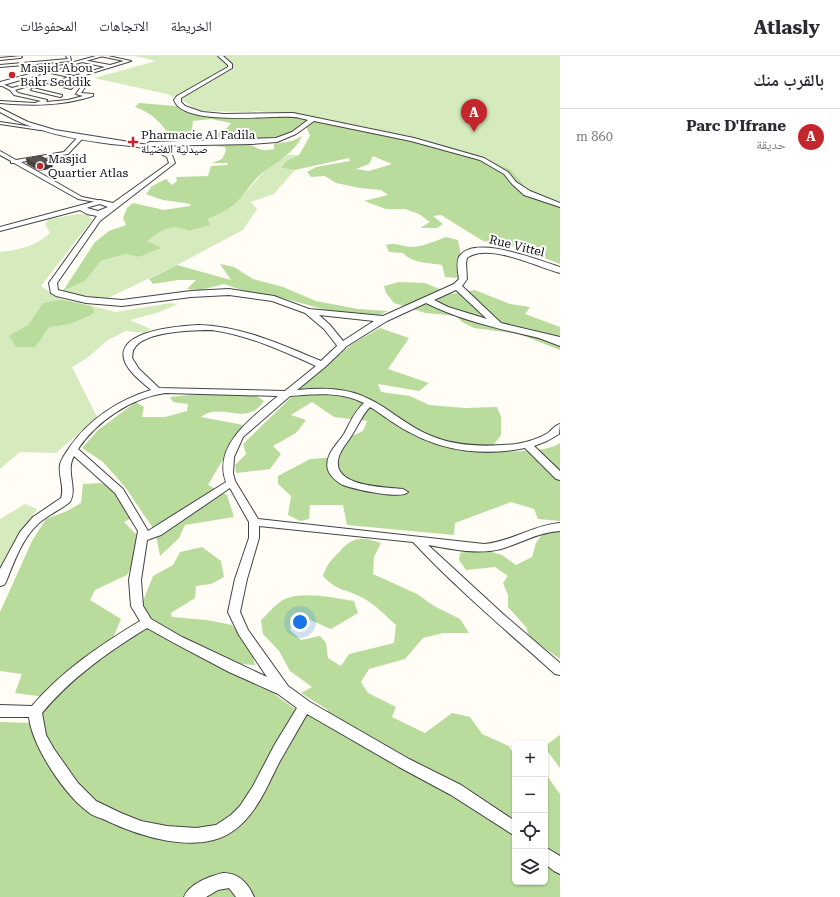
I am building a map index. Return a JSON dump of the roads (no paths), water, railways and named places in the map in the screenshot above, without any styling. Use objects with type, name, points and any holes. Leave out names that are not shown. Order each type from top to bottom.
[{"type":"street","points":[[49,56],[54,65]]},
{"type":"street","points":[[0,66],[54,65],[70,60],[68,56]]},
{"type":"street","points":[[0,70],[54,65],[102,56],[129,61],[16,94]]},
{"type":"street","points":[[220,56],[230,65],[229,69],[179,97],[177,100],[178,104],[194,112],[214,116],[286,115],[406,137],[482,159],[506,173],[514,183],[527,193],[560,204]]},
{"type":"street","points":[[0,59],[23,57]]},
{"type":"street","points":[[85,59],[112,67]]},
{"type":"street","points":[[84,68],[117,59]]},
{"type":"street","points":[[0,84],[47,71],[54,65]]},
{"type":"street","points":[[12,89],[77,70]]},
{"type":"street","points":[[1,102],[32,105],[59,104],[91,95],[78,94],[89,80],[47,71]]},
{"type":"street","points":[[26,77],[71,88]]},
{"type":"street","points":[[0,84],[12,89],[16,94],[45,101],[32,105]]},
{"type":"street","points":[[44,92],[64,86]]},
{"type":"street","points":[[33,89],[60,96]]},
{"type":"street","points":[[1,102],[23,96]]},
{"type":"street","points":[[0,110],[40,129]]},
{"type":"street","points":[[141,146],[148,144],[232,143],[278,140],[294,133],[313,119]]},
{"type":"street","points":[[14,125],[25,122]]},
{"type":"street","points":[[0,123],[141,146],[167,154],[172,158],[172,163],[106,212],[89,211],[63,213],[0,229]]},
{"type":"street","points":[[0,160],[15,163],[66,153],[81,137]]},
{"type":"street","points":[[0,153],[15,163],[80,198],[102,202],[112,207]]},
{"type":"street","points":[[129,195],[102,202],[89,211],[53,283],[54,291],[59,294],[86,300],[122,303],[191,294],[229,292],[274,299],[307,311],[384,319]]},
{"type":"street","points":[[80,198],[89,211]]},
{"type":"street","name":"Rue Vittel","points":[[457,286],[464,279],[462,265],[463,258],[466,254],[476,251],[498,252],[560,270]]},
{"type":"street","points":[[283,690],[244,632],[234,612],[241,579],[254,538],[254,522],[231,483],[228,473],[229,457],[239,436],[342,346],[384,319],[457,286],[497,323]]},
{"type":"street","points":[[427,300],[445,309],[472,318],[497,323],[560,340]]},
{"type":"street","points":[[307,311],[327,327],[342,346]]},
{"type":"street","points":[[156,390],[130,363],[128,357],[130,348],[132,344],[149,335],[184,328],[219,328],[245,334],[322,365]]},
{"type":"street","points":[[534,333],[560,344]]},
{"type":"street","points":[[0,582],[7,566],[32,523],[66,500],[69,491],[65,476],[65,464],[78,440],[106,417],[130,402],[156,390],[286,394],[312,391],[342,393],[353,395],[369,403],[419,434],[450,446],[487,450],[528,445],[549,435],[560,427]]},
{"type":"street","points":[[369,403],[357,414],[346,438],[335,454],[333,460],[333,471],[340,479],[353,486],[403,492]]},
{"type":"street","points":[[528,445],[560,477]]},
{"type":"street","points":[[73,450],[119,491],[143,531],[135,580],[137,606],[141,615],[147,622],[178,640],[234,668],[283,690],[305,706],[404,763],[456,790],[512,827]]},
{"type":"street","points":[[142,538],[157,532],[231,483]]},
{"type":"street","points":[[254,522],[480,547],[491,547],[514,541],[539,530],[560,527]]},
{"type":"street","points":[[416,539],[433,557],[560,670]]},
{"type":"street","points":[[0,711],[35,712],[54,691],[80,668],[105,649],[147,622]]},
{"type":"street","points":[[35,712],[42,743],[67,779],[91,806],[124,823],[145,830],[202,835],[214,834],[226,828],[237,820],[245,811],[256,795],[279,749],[305,706]]},
{"type":"street","points":[[548,856],[560,866]]},
{"type":"street","points":[[192,897],[205,888],[229,880],[237,884],[246,897]]},
{"type":"place","name":"Masjid Abou Bakr Seddik","points":[[12,75]]},
{"type":"place","name":"Parc D'Ifrane","points":[[474,132]]},
{"type":"place","name":"Pharmacie Al Fadila صيدلية الفضيلة","points":[[133,142]]},
{"type":"place","name":"Masjid Quartier Atlas","points":[[40,166]]}]
